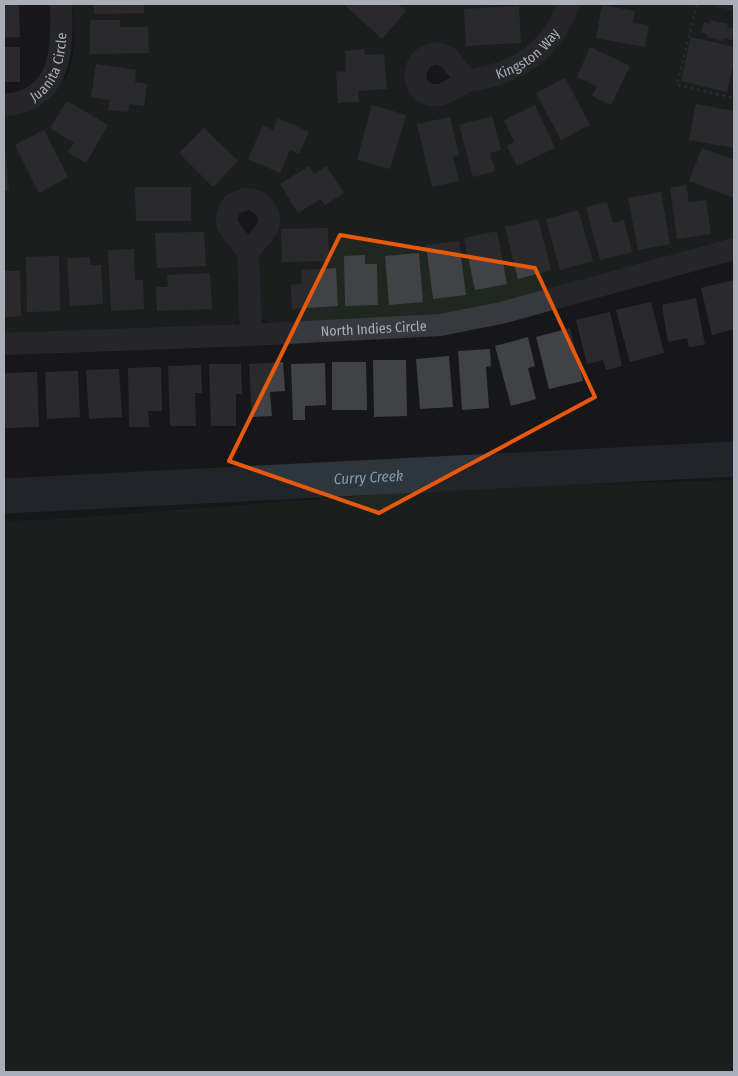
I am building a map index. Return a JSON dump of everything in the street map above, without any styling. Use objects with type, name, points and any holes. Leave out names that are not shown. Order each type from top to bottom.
[{"type":"street","name":"Juanita Circle","points":[[4,105],[31,97],[48,82],[55,71],[62,40],[61,4]]},
{"type":"street","name":"Kingston Way","points":[[467,81],[501,73],[530,58],[554,32],[569,4]]},
{"type":"street","name":"North Indies Circle","points":[[4,344],[399,329],[458,323],[626,281],[734,250]]},
{"type":"street","points":[[248,253],[251,335]]},
{"type":"path","points":[[698,4],[677,86],[734,99]]},
{"type":"highlighted area","points":[[340,235],[535,268],[595,397],[379,513],[229,461]]},
{"type":"shaded area","points":[[73,4],[559,4],[552,20],[519,57],[473,71],[451,51],[409,77],[459,95],[505,81],[578,4],[734,4],[734,240],[475,312],[272,325],[262,318],[259,309],[258,252],[274,224],[228,199],[239,249],[240,318],[233,326],[4,335],[4,115],[53,91],[68,74],[74,51]]},
{"type":"shaded area","points":[[734,4],[734,11],[710,5]]},
{"type":"shaded area","points":[[734,480],[734,1072],[4,1072],[4,521],[59,519],[463,488]]},
{"type":"building","points":[[4,4],[19,4],[20,37],[4,38]]},
{"type":"building","points":[[94,4],[144,4],[144,13],[94,14]]},
{"type":"building","points":[[344,4],[397,4],[406,11],[382,39]]},
{"type":"building","points":[[602,5],[635,11],[633,23],[649,25],[645,47],[596,38]]},
{"type":"building","points":[[519,6],[521,43],[466,46],[464,9]]},
{"type":"building","points":[[90,20],[120,20],[120,27],[148,27],[149,53],[90,54]]},
{"type":"building","points":[[710,20],[728,24],[727,28],[734,29],[732,40],[724,38],[723,41],[707,37],[707,34],[701,32],[704,22],[710,23]]},
{"type":"building","points":[[691,37],[734,47],[734,61],[727,92],[681,81]]},
{"type":"building","points":[[4,47],[20,47],[20,82],[4,82]]},
{"type":"building","points":[[590,47],[630,66],[611,105],[592,96],[597,86],[577,77]]},
{"type":"building","points":[[364,49],[365,55],[384,54],[387,89],[358,91],[359,102],[338,103],[336,72],[346,71],[345,51]]},
{"type":"building","points":[[96,64],[136,70],[135,82],[147,84],[144,106],[129,104],[128,112],[108,110],[110,100],[91,97]]},
{"type":"building","points":[[565,78],[590,125],[561,140],[536,93]]},
{"type":"building","points":[[67,101],[108,125],[86,163],[68,152],[74,143],[50,128]]},
{"type":"building","points":[[696,104],[734,111],[734,148],[689,140]]},
{"type":"building","points":[[372,105],[406,115],[390,169],[357,160]]},
{"type":"building","points":[[535,105],[555,148],[517,166],[507,146],[514,142],[504,120]]},
{"type":"building","points":[[492,116],[501,150],[490,153],[495,171],[473,177],[459,125]]},
{"type":"building","points":[[450,117],[459,155],[453,157],[459,181],[432,187],[417,124]]},
{"type":"building","points":[[278,118],[309,132],[299,154],[290,150],[280,173],[248,159],[263,125],[273,130]]},
{"type":"building","points":[[204,128],[238,161],[213,187],[179,153]]},
{"type":"building","points":[[44,130],[68,177],[39,193],[15,145]]},
{"type":"building","points":[[4,139],[9,191],[4,191]]},
{"type":"building","points":[[702,148],[734,160],[734,198],[689,181]]},
{"type":"building","points":[[309,166],[314,174],[326,166],[344,193],[325,205],[320,199],[298,213],[280,184]]},
{"type":"building","points":[[686,185],[689,202],[706,200],[711,234],[677,239],[670,188]]},
{"type":"building","points":[[135,187],[191,187],[191,221],[136,221]]},
{"type":"building","points":[[661,192],[670,244],[638,250],[628,198]]},
{"type":"building","points":[[607,202],[613,223],[624,220],[632,252],[600,260],[586,207]]},
{"type":"building","points":[[578,210],[593,261],[560,270],[546,219]]},
{"type":"building","points":[[538,219],[551,270],[518,279],[505,227]]},
{"type":"building","points":[[328,228],[329,261],[282,262],[281,229]]},
{"type":"building","points":[[497,231],[507,284],[475,290],[464,238]]},
{"type":"building","points":[[204,232],[206,266],[157,268],[155,233]]},
{"type":"building","points":[[459,241],[466,295],[433,299],[426,245]]},
{"type":"building","points":[[134,249],[135,280],[143,280],[144,309],[111,311],[108,250]]},
{"type":"building","points":[[419,253],[423,302],[389,305],[385,256]]},
{"type":"building","points":[[365,255],[365,264],[377,264],[378,305],[345,306],[344,256]]},
{"type":"building","points":[[59,256],[60,311],[27,312],[26,257]]},
{"type":"building","points":[[90,257],[90,265],[101,265],[103,304],[70,306],[67,258]]},
{"type":"building","points":[[336,268],[338,306],[292,309],[291,285],[302,284],[301,270]]},
{"type":"building","points":[[4,271],[20,271],[21,316],[4,317]]},
{"type":"building","points":[[210,273],[212,309],[157,311],[156,287],[168,287],[167,275]]},
{"type":"building","points":[[734,280],[734,329],[712,335],[701,288]]},
{"type":"building","points":[[696,298],[705,345],[689,347],[687,338],[668,342],[662,305]]},
{"type":"building","points":[[651,302],[664,353],[630,362],[616,310]]},
{"type":"building","points":[[610,312],[622,366],[606,370],[603,360],[587,364],[576,320]]},
{"type":"building","points":[[570,328],[583,381],[549,389],[536,337]]},
{"type":"building","points":[[528,337],[535,366],[528,368],[536,399],[511,406],[495,346]]},
{"type":"building","points":[[490,349],[491,366],[486,367],[489,408],[462,410],[458,351]]},
{"type":"building","points":[[449,356],[453,407],[420,409],[416,359]]},
{"type":"building","points":[[373,360],[406,360],[407,416],[374,417]]},
{"type":"building","points":[[283,362],[285,391],[270,392],[272,416],[252,417],[249,364]]},
{"type":"building","points":[[332,362],[366,362],[367,410],[332,410]]},
{"type":"building","points":[[325,363],[326,405],[305,406],[305,420],[293,420],[291,364]]},
{"type":"building","points":[[209,364],[241,364],[242,394],[236,394],[236,426],[211,426]]},
{"type":"building","points":[[201,365],[202,393],[195,393],[196,426],[170,426],[168,366]]},
{"type":"building","points":[[161,367],[162,411],[148,411],[149,427],[129,427],[128,368]]},
{"type":"building","points":[[119,369],[122,417],[89,419],[86,370]]},
{"type":"building","points":[[78,371],[80,417],[47,419],[45,372]]},
{"type":"building","points":[[37,372],[39,427],[5,428],[4,373]]},
{"type":"waterway","name":"Curry Creek","points":[[4,496],[734,459]]}]
